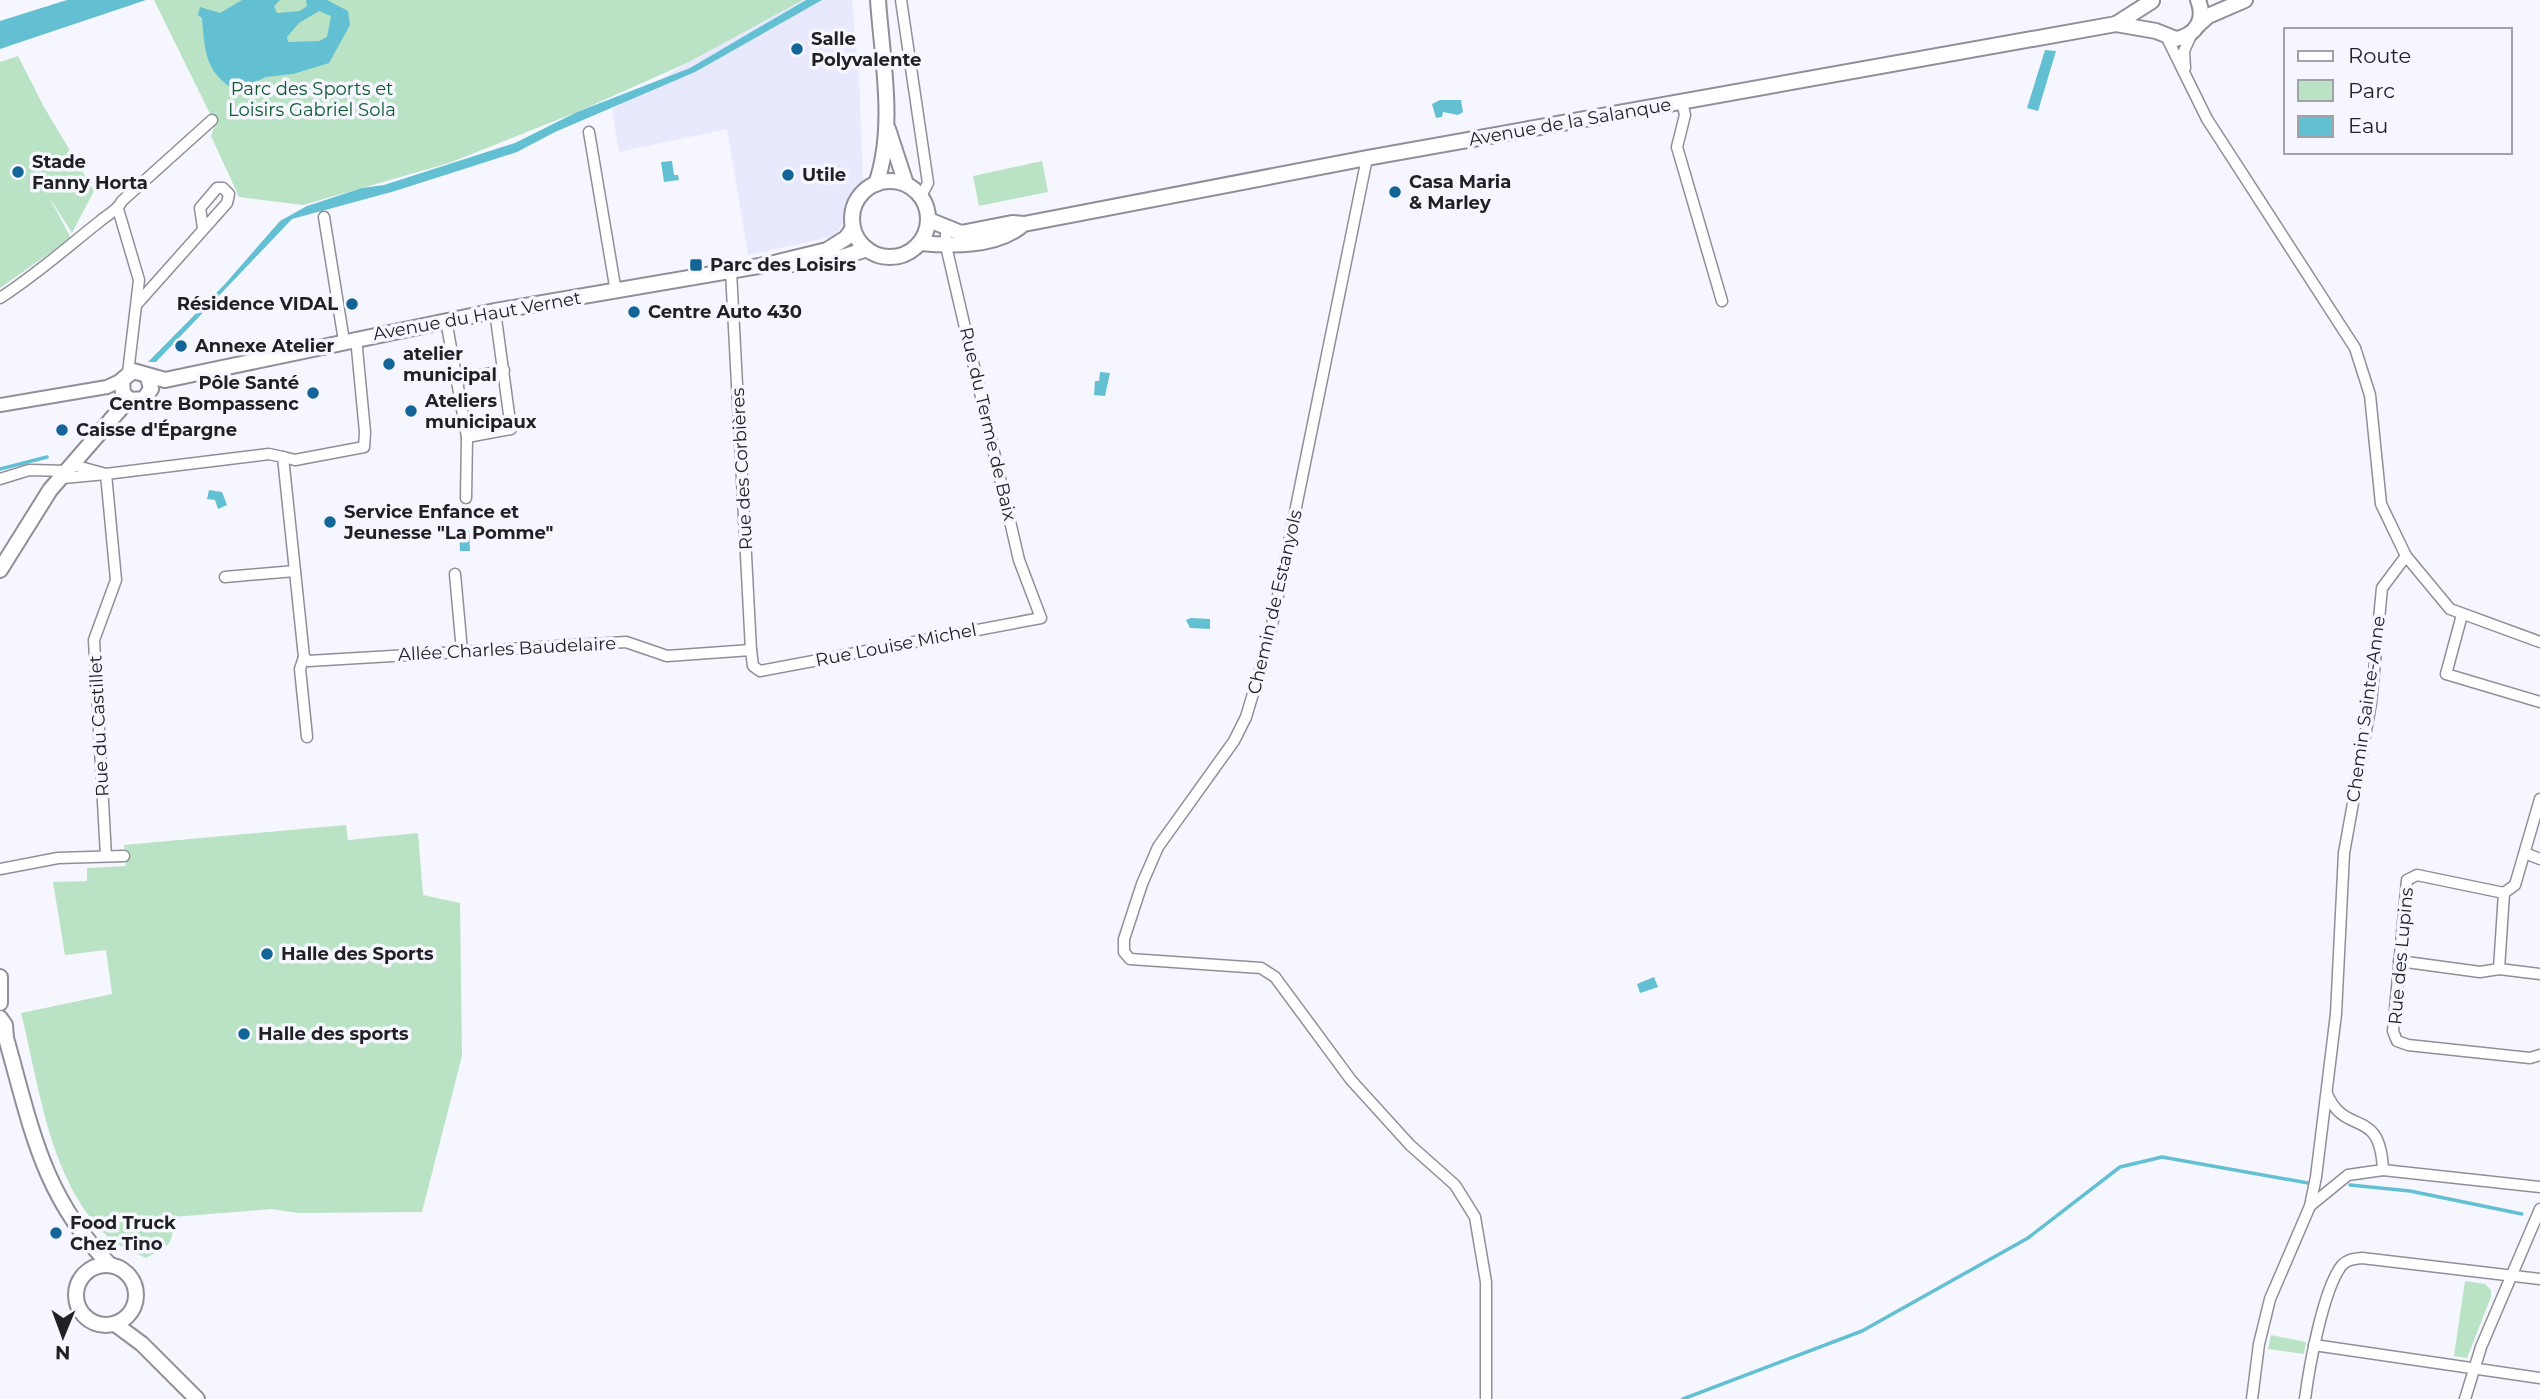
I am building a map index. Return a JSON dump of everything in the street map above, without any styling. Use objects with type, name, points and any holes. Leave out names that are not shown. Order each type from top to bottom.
[{"type":"main road","points":[[876,184],[882,168],[887,124],[878,0]]},
{"type":"main road","points":[[2195,29],[2201,9],[2198,0]]},
{"type":"main road","points":[[2152,1],[2149,17],[2162,35]]},
{"type":"main road","points":[[2116,24],[2152,1]]},
{"type":"main road","points":[[2116,24],[2176,39],[2235,1]]},
{"type":"main road","name":"Avenue de la Salanque","points":[[1024,224],[1367,158],[2116,24]]},
{"type":"main road","points":[[887,124],[906,184]]},
{"type":"main road","points":[[886,181],[906,184],[921,196],[929,220],[920,243],[900,256],[877,255],[867,249],[853,228],[853,215],[858,200],[876,184],[886,181]]},
{"type":"main road","points":[[929,220],[961,233],[1012,223],[1024,224]]},
{"type":"main road","points":[[920,243],[946,246],[991,239],[1014,231],[1024,224]]},
{"type":"main road","name":"Avenue du Haut Vernet","points":[[131,385],[175,382],[185,374],[446,320],[770,264],[827,250],[846,238],[853,228]]},
{"type":"main road","name":"Avenue du Haut Vernet","points":[[770,264],[827,262],[867,249]]},
{"type":"main road","points":[[0,570],[50,490],[68,471],[84,460],[131,385]]},
{"type":"main road","points":[[0,977],[0,1003]]},
{"type":"main road","points":[[0,1018],[5,1025],[3,1036],[47,1177],[87,1242],[109,1265]]},
{"type":"main road","points":[[87,1242],[89,1269]]},
{"type":"main road","points":[[115,1324],[131,1313],[136,1302],[132,1278],[122,1269],[109,1265],[89,1269],[79,1281],[77,1304],[92,1322],[115,1324],[142,1344],[197,1399]]},
{"type":"main road","points":[[131,1313],[142,1344]]},
{"type":"street","points":[[901,0],[928,183],[921,196]]},
{"type":"street","points":[[2185,72],[2184,51],[2195,29]]},
{"type":"street","points":[[2162,35],[2185,72],[2207,119],[2356,348],[2370,395],[2381,504],[2406,556],[2435,595],[2462,615],[2540,642]]},
{"type":"street","points":[[1682,102],[1685,115],[1677,147],[1722,301]]},
{"type":"street","points":[[0,298],[51,264],[100,220],[118,209],[122,201],[212,120]]},
{"type":"street","points":[[589,132],[616,292]]},
{"type":"street","name":"Chemin de Estanyols","points":[[1367,158],[1269,640],[1247,717],[1234,741],[1158,847],[1142,884],[1124,939],[1124,952],[1130,959],[1261,968],[1275,977],[1351,1080],[1410,1145],[1455,1185],[1475,1217],[1486,1282],[1486,1399]]},
{"type":"street","points":[[118,209],[138,280],[131,385]]},
{"type":"street","points":[[0,479],[29,470],[106,474],[269,454],[295,460],[364,447],[365,432],[350,340],[324,217]]},
{"type":"street","points":[[138,303],[203,228]]},
{"type":"street","name":"Rue du Terme de Baix","points":[[946,229],[946,246],[1019,560],[1041,618]]},
{"type":"street","name":"Rue des Corbières","points":[[731,271],[753,666]]},
{"type":"street","points":[[467,437],[511,429],[495,311]]},
{"type":"street","points":[[446,320],[467,437],[466,498]]},
{"type":"street","points":[[457,380],[504,370]]},
{"type":"street","name":"Avenue du Haut Vernet","points":[[0,405],[131,385]]},
{"type":"street","points":[[283,457],[304,657],[300,669],[307,737]]},
{"type":"street","points":[[68,471],[106,474]]},
{"type":"street","name":"Rue du Castillet","points":[[106,474],[116,580],[94,640],[106,856]]},
{"type":"street","name":"Chemin Sainte-Anne","points":[[2252,1399],[2259,1344],[2270,1299],[2310,1206],[2321,1142],[2336,1014],[2344,853],[2371,703],[2382,588],[2406,556]]},
{"type":"street","points":[[225,577],[295,571]]},
{"type":"street","points":[[455,574],[461,651]]},
{"type":"street","points":[[2462,615],[2446,674],[2540,702]]},
{"type":"street","name":"Rue Louise Michel","points":[[753,666],[760,671],[1041,618]]},
{"type":"street","name":"Allée Charles Baudelaire","points":[[304,657],[308,661],[626,642],[667,656],[751,650]]},
{"type":"street","points":[[2499,969],[2504,893],[2515,885],[2540,799]]},
{"type":"street","points":[[2525,853],[2540,859]]},
{"type":"street","points":[[0,869],[58,858],[124,856]]},
{"type":"street","name":"Rue des Lupins","points":[[2504,893],[2417,875],[2407,880],[2393,1031],[2397,1041],[2408,1045],[2530,1059],[2540,1055]]},
{"type":"street","points":[[2399,961],[2480,972],[2499,969],[2540,974]]},
{"type":"street","points":[[2325,1091],[2333,1109],[2373,1131],[2382,1147],[2383,1170]]},
{"type":"street","points":[[2310,1206],[2347,1175],[2383,1170],[2540,1186]]},
{"type":"street","points":[[2465,1399],[2540,1209]]},
{"type":"street","points":[[2305,1399],[2314,1345],[2341,1266],[2350,1259],[2540,1279]]},
{"type":"street","points":[[2314,1345],[2540,1378]]},
{"type":"shaded area","points":[[803,0],[852,0],[859,75],[863,184],[836,236],[748,255],[727,129],[619,152],[612,110],[687,63]]},
{"type":"green space","name":"Parc des Sports et Loisirs Gabriel Sola","points":[[154,0],[803,0],[687,63],[577,112],[449,163],[303,205],[239,197],[211,136],[215,124]]},
{"type":"green space","points":[[18,56],[44,107],[94,191],[72,233],[49,197],[71,238],[0,288],[0,62]]},
{"type":"green space","points":[[1042,161],[1048,192],[979,206],[973,176]]},
{"type":"green space","name":"Halle des sports","points":[[346,825],[348,840],[418,833],[423,895],[460,903],[462,1056],[422,1212],[299,1213],[271,1209],[173,1217],[171,1239],[166,1247],[146,1258],[121,1246],[108,1237],[88,1214],[72,1189],[41,1102],[21,1013],[112,994],[106,950],[65,955],[53,882],[87,881],[87,868],[126,866],[124,845]]},
{"type":"green space","points":[[2465,1281],[2485,1284],[2491,1290],[2491,1297],[2467,1358],[2454,1356]]},
{"type":"green space","points":[[2271,1335],[2306,1342],[2304,1354],[2268,1349]]},
{"type":"water","points":[[67,0],[146,0],[0,49],[0,21]]},
{"type":"water","points":[[242,0],[280,0],[274,6],[277,13],[300,11],[307,6],[306,0],[327,0],[348,11],[350,25],[329,63],[293,74],[266,77],[236,91],[212,69],[206,51],[202,18],[198,15],[200,7],[220,13]],"holes":[[[319,11],[331,16],[327,37],[319,41],[288,42],[287,37],[299,23]]]},
{"type":"water","points":[[806,0],[822,0],[695,72],[555,132],[517,152],[395,191],[292,219],[156,362],[148,362],[225,284],[280,221],[307,206],[362,188],[384,185],[515,143],[577,112],[690,68]]},
{"type":"water","points":[[2045,50],[2056,51],[2038,111],[2027,108]]},
{"type":"water","points":[[1440,100],[1461,100],[1463,112],[1458,115],[1443,112],[1442,117],[1436,118],[1432,104]]},
{"type":"water","points":[[672,161],[674,175],[678,175],[679,180],[664,182],[661,162]]},
{"type":"water","points":[[1100,372],[1110,373],[1105,396],[1094,395],[1095,381],[1099,381]]},
{"type":"water","points":[[209,490],[222,492],[227,505],[218,509],[215,500],[207,499]]},
{"type":"water","points":[[459,530],[469,530],[470,551],[460,551]]},
{"type":"water","points":[[1210,619],[1210,629],[1190,628],[1186,620]]},
{"type":"water","points":[[1654,977],[1658,987],[1640,993],[1637,984]]},
{"type":"waterway","points":[[0,469],[47,457]]},
{"type":"waterway","points":[[1683,1399],[1862,1331],[2028,1238],[2120,1167],[2162,1157],[2308,1183]]},
{"type":"waterway","points":[[2350,1185],[2410,1191],[2522,1214]]},
{"type":"place","name":"Salle Polyvalente","points":[[797,49]]},
{"type":"place","name":"Stade Fanny Horta","points":[[18,172]]},
{"type":"place","name":"Utile","points":[[788,175]]},
{"type":"place","name":"Casa Maria & Marley","points":[[1395,192]]},
{"type":"place","name":"Parc des Loisirs","points":[[696,265]]},
{"type":"place","name":"Résidence VIDAL","points":[[352,304]]},
{"type":"place","name":"Centre Auto 430","points":[[634,312]]},
{"type":"place","name":"Annexe Atelier","points":[[181,346]]},
{"type":"place","name":"atelier municipal","points":[[389,364]]},
{"type":"place","name":"Pôle Santé Centre Bompassenc","points":[[313,393]]},
{"type":"place","name":"Ateliers municipaux","points":[[411,411]]},
{"type":"place","name":"Caisse d'Épargne","points":[[62,430]]},
{"type":"place","name":"Service Enfance et Jeunesse \"La Pomme\"","points":[[330,522]]},
{"type":"place","name":"Halle des Sports","points":[[267,954]]},
{"type":"place","name":"Halle des sports","points":[[244,1034]]},
{"type":"place","name":"Food Truck Chez Tino","points":[[56,1233]]}]
